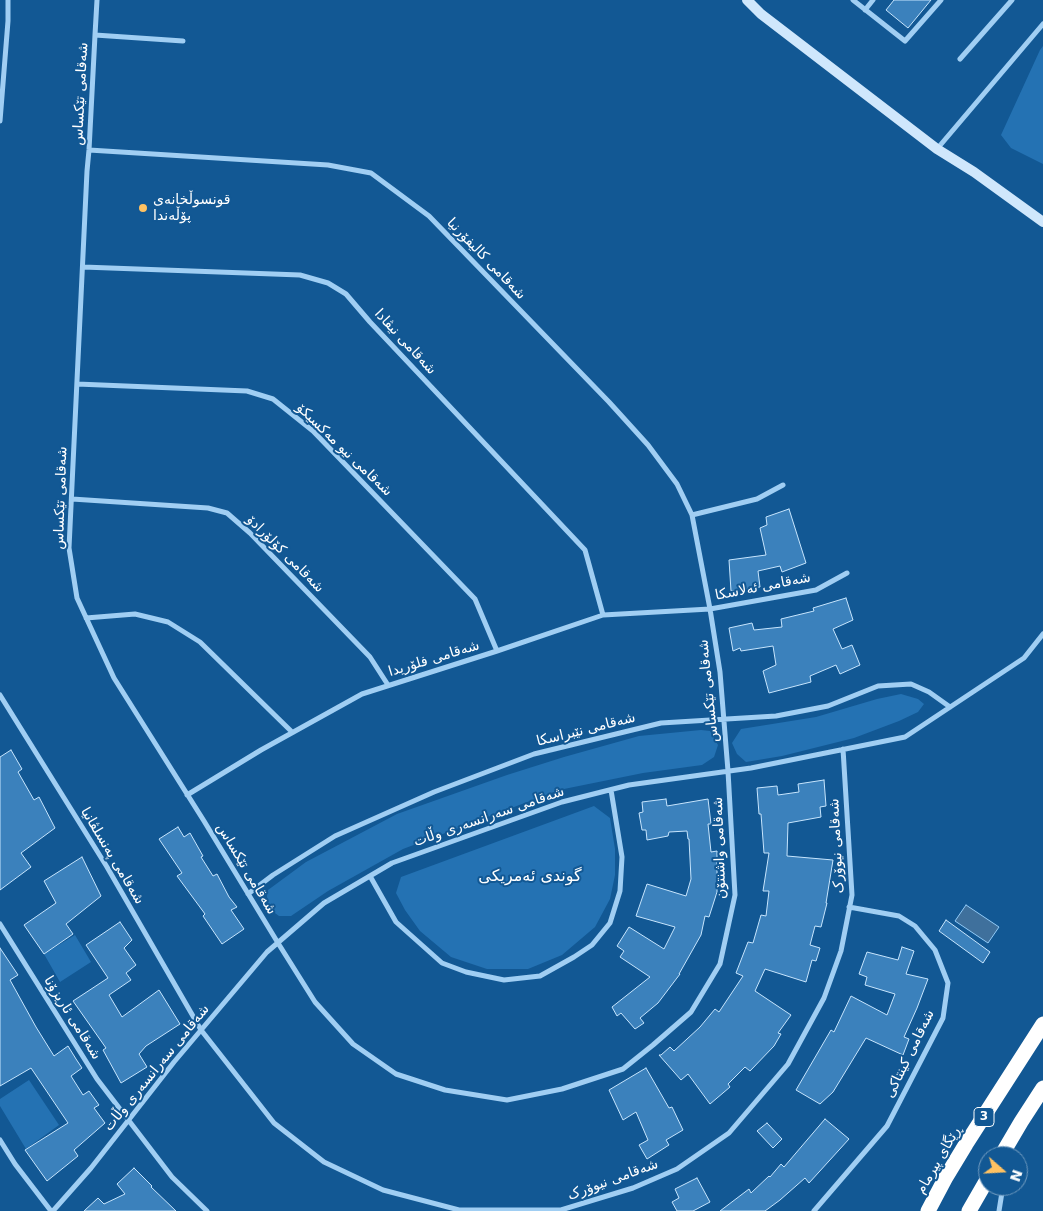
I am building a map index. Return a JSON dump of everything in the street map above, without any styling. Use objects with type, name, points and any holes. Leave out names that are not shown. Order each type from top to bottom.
[{"type":"highway","name":"ڕێگای پیرمام","points":[[928,1211],[966,1144],[1043,1024]]},
{"type":"highway","name":"3","points":[[1006,1146],[1043,1088]]},
{"type":"highway","points":[[969,1211],[978,1195]]},
{"type":"street","points":[[0,121],[8,0]]},
{"type":"street","name":"شەقامی تێکساس","points":[[97,0],[69,548],[77,598],[114,678],[278,943]]},
{"type":"street","points":[[747,0],[761,14],[937,149],[974,172],[1043,222]]},
{"type":"street","points":[[853,0],[905,41],[941,0]]},
{"type":"street","points":[[865,10],[873,0]]},
{"type":"street","points":[[960,59],[1012,0]]},
{"type":"street","points":[[937,149],[1043,24]]},
{"type":"street","points":[[95,35],[183,41]]},
{"type":"street","name":"شەقامی کالیفۆرنیا","points":[[89,150],[328,165],[371,173],[429,216],[610,402],[648,445],[677,484],[692,515],[710,609]]},
{"type":"street","name":"شەقامی نیڤادا","points":[[83,267],[300,275],[328,283],[346,294],[584,550],[603,615]]},
{"type":"street","name":"شەقامی نیو مەکسیکۆ","points":[[77,384],[247,392],[273,399],[313,431],[476,599],[498,651]]},
{"type":"street","points":[[692,515],[757,499],[783,485]]},
{"type":"street","name":"شەقامی کۆلۆرادۆ","points":[[72,499],[208,508],[226,514],[250,533],[370,657],[388,685]]},
{"type":"street","name":"شەقامی ئەلاسکا","points":[[710,609],[816,590],[847,573]]},
{"type":"street","name":"شەقامی تێکساس","points":[[710,609],[720,672],[728,771]]},
{"type":"street","name":"شەقامی فلۆریدا","points":[[187,795],[260,750],[362,694],[498,651],[603,615],[710,609]]},
{"type":"street","points":[[86,618],[135,614],[168,622],[200,642],[292,732]]},
{"type":"street","name":"شەقامی سەرانسەری وڵات","points":[[52,1211],[91,1168],[201,1030],[267,952],[324,903],[392,863],[562,802],[629,785],[760,766],[905,737],[1024,658],[1043,634]]},
{"type":"street","name":"شەقامی نێبراسکا","points":[[248,894],[273,875],[335,836],[434,792],[534,754],[661,723],[776,716],[828,706],[878,686],[911,684],[930,692],[950,707]]},
{"type":"street","name":"شەقامی پەنسلڤانیا","points":[[0,695],[107,867],[201,1030]]},
{"type":"street","name":"شەقامی نیوۆرک","points":[[201,1030],[274,1123],[324,1162],[384,1190],[459,1210],[561,1210],[633,1188],[677,1169],[729,1133],[788,1064],[824,998],[841,952],[852,895],[843,749]]},
{"type":"street","name":"شەقامی واشنتۆن","points":[[278,943],[315,1002],[353,1044],[396,1074],[445,1090],[508,1100],[562,1089],[623,1069],[691,1012],[720,964],[735,895],[728,771]]},
{"type":"street","points":[[370,876],[396,922],[442,963],[466,972],[504,980],[540,976],[592,945],[610,923],[620,891],[622,857],[611,790]]},
{"type":"street","name":"شەقامی کینتاکی","points":[[814,1211],[887,1126],[943,1018],[948,983],[935,950],[915,926],[899,916],[849,907]]},
{"type":"street","name":"شەقامی ئاریزۆنا","points":[[0,924],[97,1080],[128,1121]]},
{"type":"street","points":[[128,1121],[172,1177],[207,1211]]},
{"type":"street","points":[[1010,1146],[1012,1136]]},
{"type":"street","points":[[0,1140],[15,1164],[52,1211]]},
{"type":"street","points":[[999,1211],[1001,1196]]},
{"type":"shaded area","points":[[1043,46],[1043,164],[1011,148],[1001,135]]},
{"type":"shaded area","points":[[901,694],[918,699],[924,704],[918,712],[854,738],[782,756],[746,762],[737,754],[732,743],[741,729],[816,717]]},
{"type":"shaded area","points":[[701,730],[710,731],[718,745],[714,757],[702,765],[643,773],[559,790],[403,849],[328,891],[291,916],[279,916],[268,908],[268,890],[306,862],[397,814],[507,775],[639,736]]},
{"type":"shaded area","points":[[594,806],[610,818],[615,849],[615,875],[610,899],[595,927],[562,955],[528,969],[487,969],[451,957],[420,931],[396,893],[401,877]]},
{"type":"shaded area","points":[[966,905],[999,927],[988,943],[955,921]]},
{"type":"shaded area","points":[[75,935],[91,962],[60,982],[44,954]]},
{"type":"shaded area","points":[[29,1080],[59,1125],[26,1149],[0,1106],[0,1099]]},
{"type":"building","points":[[894,0],[931,0],[908,28],[886,10]]},
{"type":"building","points":[[789,509],[806,563],[782,572],[780,566],[758,571],[760,587],[731,591],[729,560],[766,555],[760,528],[767,525],[766,517]]},
{"type":"building","points":[[846,598],[853,620],[833,629],[842,649],[852,645],[860,665],[840,674],[836,665],[810,676],[811,682],[769,693],[763,671],[776,665],[773,646],[741,651],[740,648],[733,651],[729,628],[752,623],[754,630],[782,627],[781,619],[814,611],[813,608]]},
{"type":"building","points":[[11,750],[22,769],[18,772],[34,800],[39,797],[55,828],[21,853],[31,867],[0,890],[0,757]]},
{"type":"building","points":[[824,780],[826,806],[820,807],[821,817],[788,823],[787,856],[833,860],[827,903],[821,927],[815,926],[810,945],[820,948],[816,961],[812,960],[806,982],[765,969],[755,991],[791,1015],[778,1033],[781,1034],[774,1046],[750,1071],[745,1067],[728,1084],[730,1087],[710,1104],[688,1074],[681,1080],[659,1055],[670,1047],[674,1051],[700,1027],[715,1009],[719,1012],[743,976],[736,973],[748,942],[753,943],[761,915],[766,916],[769,891],[763,891],[769,853],[764,853],[757,788],[777,786],[778,795],[799,792],[798,784]]},
{"type":"building","points":[[666,799],[667,806],[708,799],[711,824],[708,824],[711,852],[717,851],[717,892],[709,917],[705,916],[701,935],[680,974],[658,1003],[640,1018],[644,1023],[635,1029],[621,1013],[617,1016],[612,1007],[650,977],[620,957],[624,951],[617,946],[629,927],[664,949],[675,927],[636,916],[647,884],[686,896],[691,879],[687,831],[669,832],[668,836],[647,840],[646,830],[642,830],[639,813],[643,812],[642,802]]},
{"type":"building","points":[[178,827],[184,837],[190,833],[203,856],[201,857],[213,876],[217,874],[229,897],[237,907],[231,910],[244,929],[222,944],[203,916],[205,914],[177,876],[182,873],[159,839]]},
{"type":"building","points":[[82,857],[101,896],[66,924],[73,934],[44,954],[24,925],[56,903],[44,881]]},
{"type":"building","points":[[946,920],[990,952],[983,963],[939,931]]},
{"type":"building","points":[[120,922],[132,940],[124,948],[136,965],[126,973],[131,980],[109,995],[122,1017],[159,990],[180,1024],[146,1046],[139,1054],[147,1067],[121,1083],[103,1050],[106,1048],[73,1001],[108,978],[86,945]]},
{"type":"building","points":[[902,947],[914,951],[906,974],[928,979],[904,1037],[909,1039],[903,1055],[866,1038],[833,1092],[820,1104],[796,1090],[831,1030],[834,1032],[851,996],[887,1015],[895,994],[865,985],[867,977],[859,974],[867,952],[898,960]]},
{"type":"building","points":[[0,948],[18,975],[10,980],[36,1027],[54,1056],[68,1046],[82,1068],[71,1076],[83,1095],[89,1091],[99,1105],[94,1108],[105,1123],[74,1150],[78,1156],[47,1181],[25,1150],[68,1123],[31,1068],[0,1086]]},
{"type":"building","points":[[646,1068],[669,1108],[672,1107],[683,1130],[666,1140],[669,1145],[647,1159],[639,1145],[648,1140],[636,1112],[623,1120],[609,1090]]},
{"type":"building","points":[[825,1119],[849,1139],[809,1183],[805,1178],[765,1211],[720,1211],[749,1189],[751,1193],[770,1177],[781,1164],[784,1167]]},
{"type":"building","points":[[767,1123],[782,1139],[773,1148],[757,1131]]},
{"type":"building","points":[[134,1168],[176,1211],[84,1211],[98,1198],[104,1204],[125,1194],[117,1184]]},
{"type":"building","points":[[697,1178],[710,1202],[693,1211],[677,1211],[672,1202],[679,1198],[675,1189]]},
{"type":"place","name":"قونسوڵخانەی پۆڵەندا","points":[[143,208]]},
{"type":"district","name":"گوندی ئەمریکی","points":[[530,877]]}]
